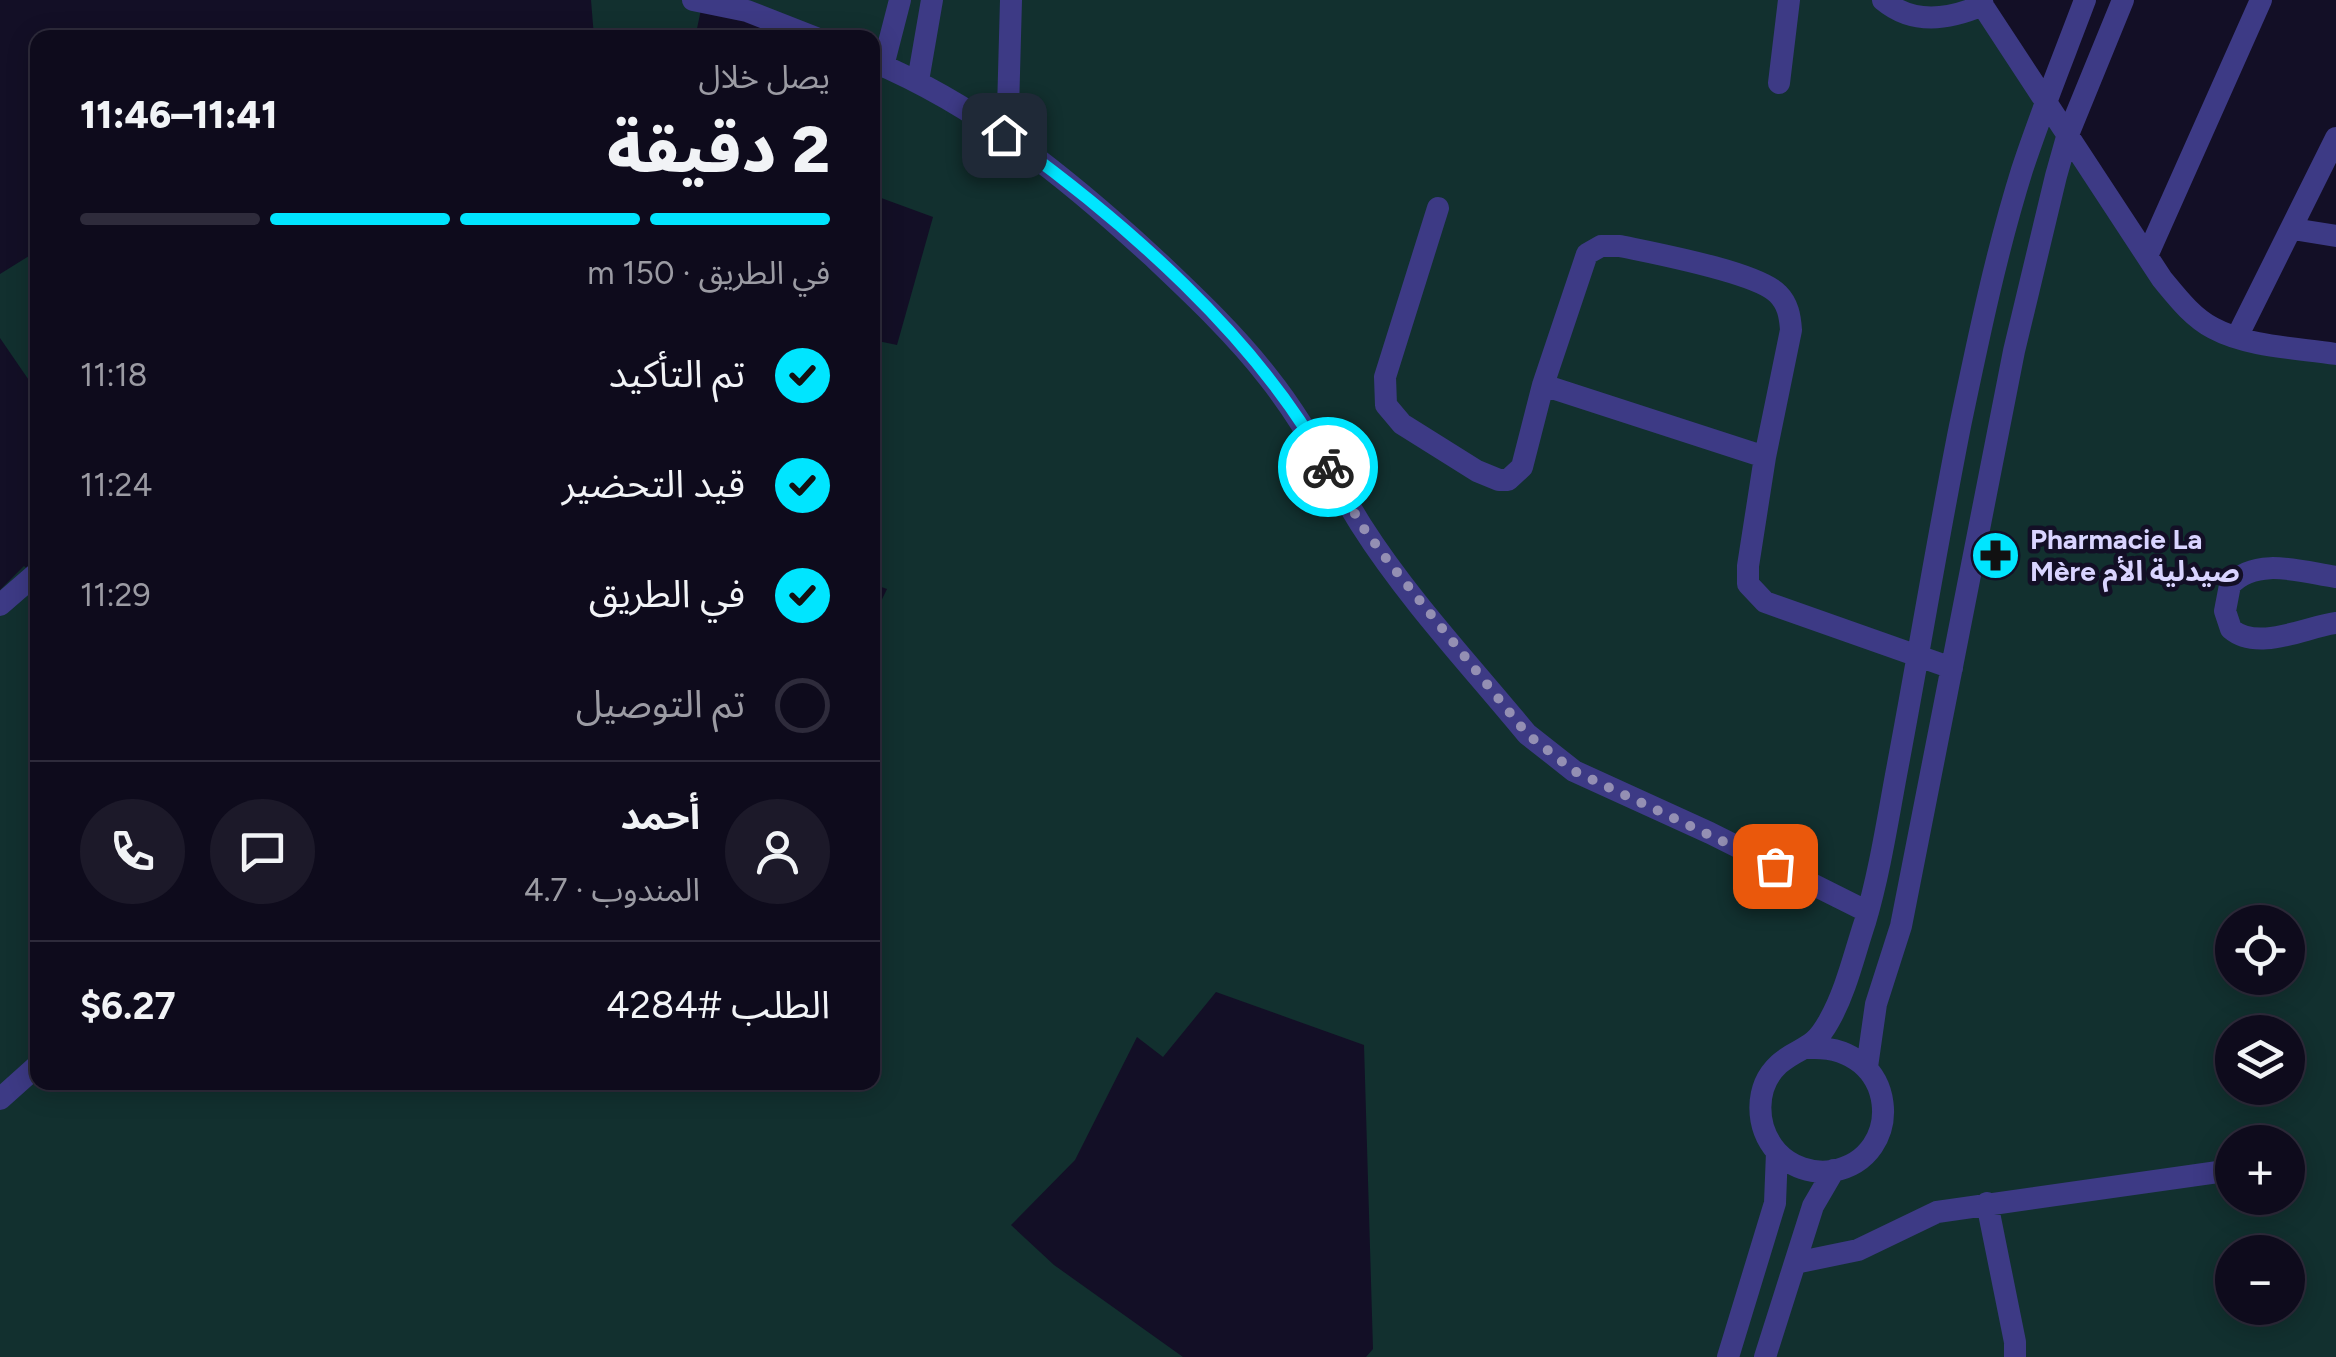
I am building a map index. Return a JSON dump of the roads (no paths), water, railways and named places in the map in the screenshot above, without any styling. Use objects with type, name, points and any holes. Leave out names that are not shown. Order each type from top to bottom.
[{"type":"street","points":[[693,0],[748,5],[800,30]]},
{"type":"street","points":[[880,57],[900,0]]},
{"type":"street","points":[[918,81],[932,0]]},
{"type":"street","points":[[1004,135],[1011,0]]},
{"type":"street","points":[[1778,83],[1788,0]]},
{"type":"street","points":[[1883,0],[1919,19],[1956,15],[1981,3],[2162,279],[2196,317],[2237,337],[2336,354]]},
{"type":"street","points":[[1810,1048],[1828,1023],[1841,994],[1868,912],[1989,295],[2023,168],[2085,0]]},
{"type":"street","points":[[1866,1067],[1876,1004],[1901,926],[2014,351],[2067,137],[2123,0]]},
{"type":"street","points":[[2147,256],[2261,0]]},
{"type":"street","points":[[880,64],[948,97],[1082,192],[1242,346],[1315,442],[1362,526],[1527,734],[1574,771],[1868,912]]},
{"type":"street","points":[[2237,337],[2336,138]]},
{"type":"street","points":[[1438,208],[1385,377],[1386,406],[1402,424],[1476,471],[1508,480],[1522,468],[1542,385],[1586,254],[1593,249],[1620,246],[1755,280],[1780,295],[1790,316],[1790,330],[1748,566],[1751,590],[1765,602],[1952,668]]},
{"type":"street","points":[[2293,229],[2336,236]]},
{"type":"street","points":[[1542,385],[1765,456]]},
{"type":"street","points":[[2336,577],[2254,569],[2230,585],[2225,611],[2231,629],[2248,637],[2279,636],[2336,623]]},
{"type":"street","points":[[0,605],[30,579]]},
{"type":"street","points":[[1828,1047],[1844,1052],[1866,1067],[1880,1088],[1884,1105],[1882,1122],[1866,1153],[1853,1163],[1815,1172],[1796,1166],[1777,1152],[1767,1140],[1760,1102],[1776,1067],[1810,1048],[1828,1047]]},
{"type":"street","points":[[0,1099],[30,1072]]},
{"type":"street","points":[[1728,1357],[1775,1203],[1777,1152]]},
{"type":"street","points":[[1766,1357],[1814,1206],[1834,1170]]},
{"type":"street","points":[[1795,1263],[1858,1250],[1936,1212],[2215,1172]]},
{"type":"street","points":[[1987,1203],[2016,1357]]},
{"type":"place","name":"Pharmacie La Mère صيدلية الأم","points":[[1995,555]]}]
